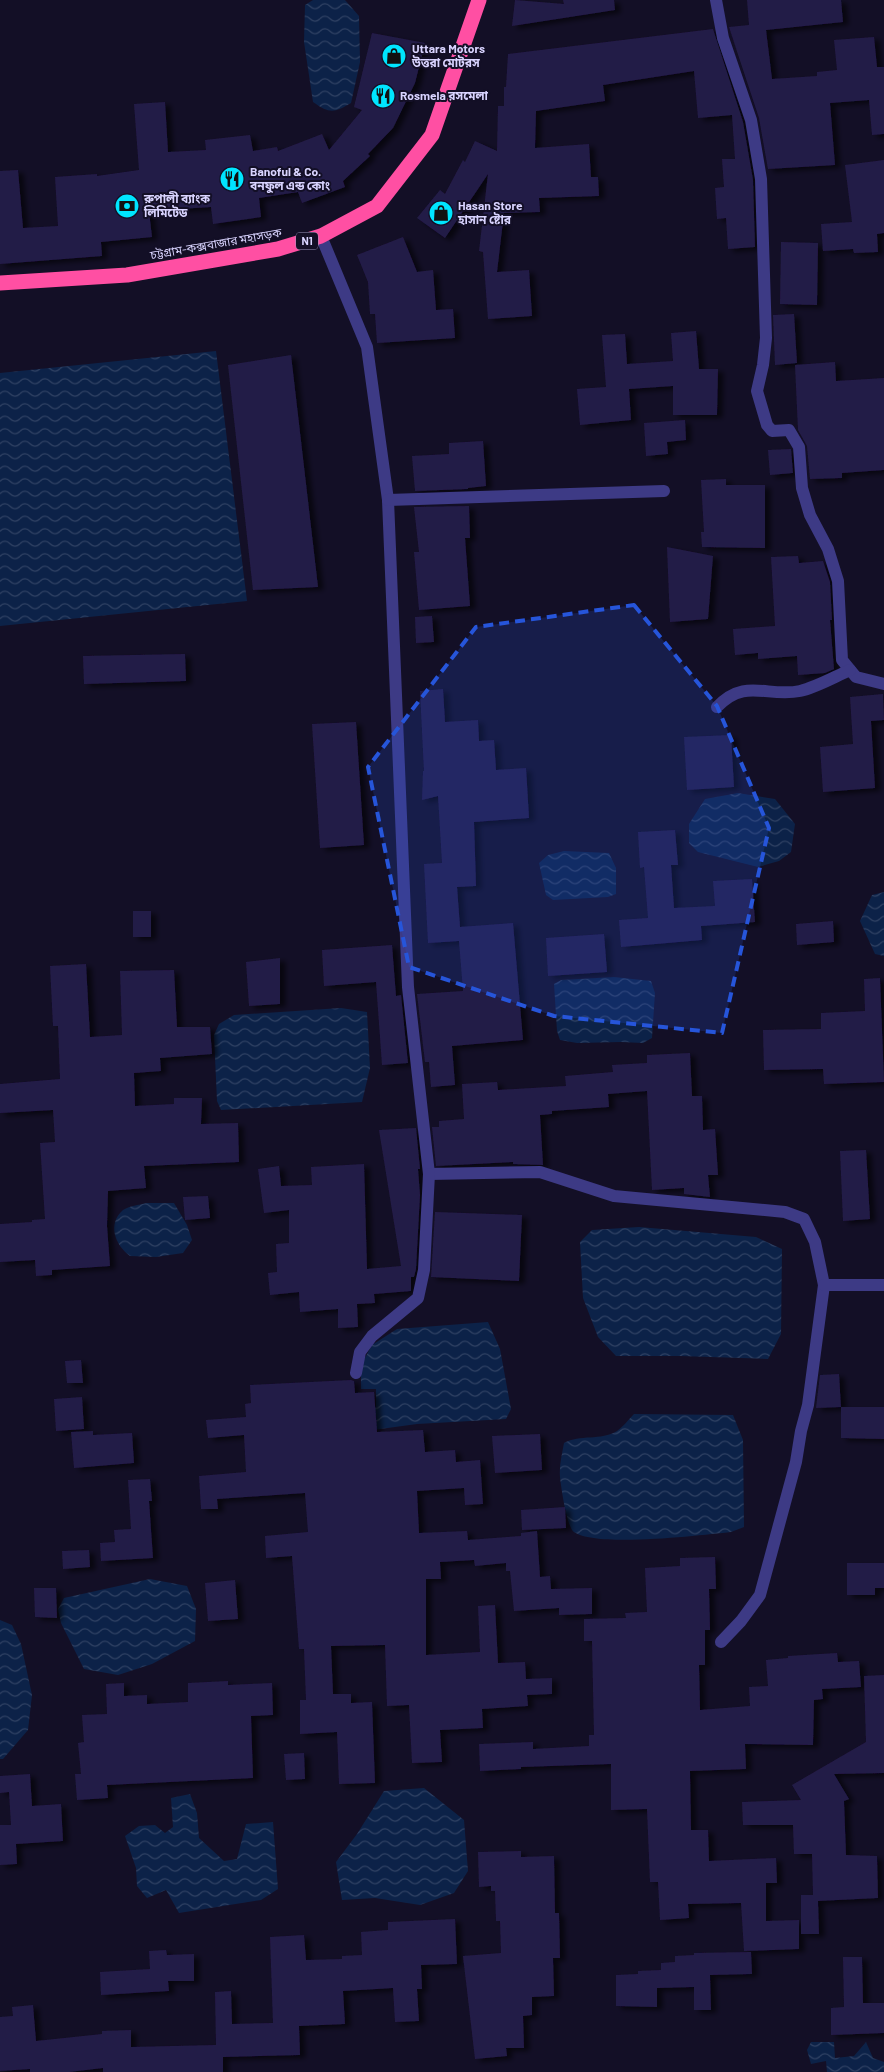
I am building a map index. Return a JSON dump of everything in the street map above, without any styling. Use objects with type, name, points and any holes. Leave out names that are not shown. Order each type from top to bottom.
[{"type":"highway","name":"চট্টগ্রাম-কক্সবাজার মহাসড়ক","points":[[0,283],[127,275],[278,249],[321,236],[377,206],[432,135],[479,0]]},
{"type":"street","points":[[716,0],[723,38],[751,120],[761,180],[766,338],[763,365],[757,391],[767,425],[772,431],[789,430],[799,447],[802,488],[810,515],[828,549],[838,581],[842,660],[856,678],[884,684]]},
{"type":"street","points":[[321,236],[367,347],[388,500],[408,988],[429,1174],[424,1270],[418,1298],[372,1336],[360,1352],[356,1373]]},
{"type":"street","points":[[388,500],[664,491]]},
{"type":"street","points":[[717,707],[736,692],[800,691],[850,670]]},
{"type":"street","points":[[429,1174],[540,1172],[614,1196],[785,1212],[804,1219],[815,1242],[824,1285],[808,1404],[796,1462],[760,1595],[721,1642]]},
{"type":"street","points":[[824,1285],[884,1285]]},
{"type":"highlighted area","points":[[634,605],[717,706],[769,828],[722,1033],[554,1016],[409,967],[368,767],[476,627]]},
{"type":"water","points":[[313,0],[345,0],[359,16],[360,62],[351,103],[332,111],[324,109],[313,102],[304,42],[305,5]]},
{"type":"water","points":[[216,351],[247,601],[0,626],[0,373]]},
{"type":"water","points":[[738,793],[775,799],[795,824],[791,852],[779,861],[758,867],[698,852],[689,843],[689,824],[705,799]]},
{"type":"water","points":[[564,851],[609,853],[616,868],[616,894],[608,897],[553,900],[546,895],[539,863],[548,855]]},
{"type":"water","points":[[884,892],[884,956],[875,954],[860,921],[872,895]]},
{"type":"water","points":[[614,977],[651,981],[655,993],[652,1038],[643,1043],[577,1043],[560,1040],[557,1031],[554,984],[561,980]]},
{"type":"water","points":[[341,1008],[367,1012],[370,1068],[362,1102],[221,1110],[217,1101],[214,1035],[219,1024],[234,1015]]},
{"type":"water","points":[[146,1203],[174,1203],[187,1225],[192,1240],[183,1253],[156,1257],[130,1256],[120,1246],[114,1228],[118,1216],[125,1209]]},
{"type":"water","points":[[639,1227],[756,1237],[782,1249],[781,1334],[768,1359],[616,1356],[598,1337],[583,1298],[580,1242],[592,1230]]},
{"type":"water","points":[[488,1322],[500,1349],[511,1409],[506,1419],[417,1424],[373,1430],[362,1409],[376,1407],[376,1389],[361,1389],[361,1365],[372,1345],[397,1329]]},
{"type":"water","points":[[634,1414],[733,1415],[743,1440],[744,1527],[731,1532],[674,1538],[626,1540],[586,1537],[571,1529],[560,1477],[560,1464],[564,1443],[570,1440],[611,1434]]},
{"type":"water","points":[[150,1579],[187,1586],[196,1609],[195,1641],[152,1664],[118,1675],[84,1669],[61,1623],[58,1609],[64,1598]]},
{"type":"water","points":[[0,1620],[12,1625],[21,1644],[32,1695],[28,1730],[3,1759],[0,1759]]},
{"type":"water","points":[[424,1788],[464,1820],[468,1871],[454,1893],[420,1905],[375,1898],[342,1900],[336,1862],[357,1834],[384,1791]]},
{"type":"water","points":[[190,1794],[197,1813],[199,1838],[224,1861],[237,1859],[246,1824],[273,1822],[278,1889],[261,1900],[179,1913],[166,1890],[147,1898],[137,1886],[136,1868],[125,1836],[139,1826],[155,1825],[165,1833],[173,1827],[171,1798]]},
{"type":"water","points":[[811,2042],[834,2042],[835,2058],[854,2056],[866,2042],[873,2058],[884,2062],[884,2072],[827,2072],[826,2061],[811,2064],[807,2050]]},
{"type":"building","points":[[515,0],[564,4],[563,0],[614,0],[615,10],[512,26]]},
{"type":"building","points":[[747,0],[841,0],[843,22],[766,30],[772,79],[817,76],[817,72],[837,70],[834,40],[874,37],[877,67],[884,67],[884,134],[872,135],[869,100],[830,103],[835,165],[768,169],[759,118],[729,27],[749,25]]},
{"type":"building","points":[[713,29],[743,122],[753,180],[755,247],[728,249],[726,218],[717,219],[715,188],[724,187],[722,159],[735,159],[732,115],[698,118],[694,71],[603,85],[605,101],[536,111],[535,148],[589,144],[591,177],[598,177],[599,196],[539,198],[540,212],[504,213],[497,272],[529,270],[532,316],[488,319],[483,252],[479,251],[488,174],[445,238],[417,218],[440,190],[445,194],[463,160],[465,162],[475,141],[497,151],[498,106],[504,106],[508,54]]},
{"type":"building","points":[[372,33],[425,43],[415,83],[393,128],[368,154],[370,156],[343,181],[345,187],[302,203],[298,192],[259,198],[261,217],[213,224],[211,207],[149,211],[152,237],[101,242],[102,256],[0,264],[0,171],[18,170],[23,228],[58,226],[55,177],[97,174],[97,176],[139,170],[134,104],[165,102],[168,152],[206,150],[205,140],[250,135],[253,151],[277,147],[278,151],[322,134],[329,150],[362,110],[354,107]]},
{"type":"building","points":[[884,160],[884,233],[877,234],[878,252],[854,253],[853,249],[823,251],[821,224],[852,222],[845,165]]},
{"type":"building","points":[[403,237],[417,272],[433,270],[436,310],[453,309],[455,338],[377,343],[375,314],[370,314],[368,282],[357,255]]},
{"type":"building","points":[[781,242],[818,243],[817,305],[780,304]]},
{"type":"building","points":[[794,314],[797,363],[775,365],[773,315]]},
{"type":"building","points":[[696,331],[699,369],[718,369],[717,415],[673,415],[673,386],[629,389],[631,420],[580,425],[577,389],[606,387],[602,335],[625,334],[627,364],[673,361],[671,333]]},
{"type":"building","points":[[291,355],[318,587],[253,590],[228,365]]},
{"type":"building","points":[[835,362],[836,381],[884,378],[884,470],[842,473],[842,478],[810,479],[807,446],[798,430],[795,365]]},
{"type":"building","points":[[685,420],[686,440],[667,442],[668,454],[646,456],[644,423]]},
{"type":"building","points":[[483,441],[486,486],[468,489],[415,491],[412,456],[449,454],[449,443]]},
{"type":"building","points":[[791,449],[793,473],[770,475],[768,450]]},
{"type":"building","points":[[726,479],[726,485],[765,485],[765,548],[702,547],[701,532],[704,532],[701,480]]},
{"type":"building","points":[[469,506],[470,538],[465,538],[470,606],[419,610],[414,552],[419,552],[414,507]]},
{"type":"building","points":[[667,547],[713,556],[708,619],[670,622]]},
{"type":"building","points":[[798,556],[799,563],[823,561],[830,582],[832,620],[830,620],[834,669],[825,673],[798,675],[797,656],[758,659],[758,653],[735,655],[733,629],[775,626],[771,557]]},
{"type":"building","points":[[432,616],[434,642],[416,643],[415,617]]},
{"type":"building","points":[[185,654],[186,681],[84,684],[83,656]]},
{"type":"building","points":[[443,689],[445,722],[478,720],[479,741],[494,740],[496,770],[526,768],[529,818],[474,822],[476,886],[457,887],[460,927],[513,923],[523,1040],[452,1046],[455,1085],[431,1087],[429,1062],[425,1062],[417,994],[463,991],[459,941],[428,943],[424,864],[442,863],[438,796],[422,800],[424,771],[420,691]]},
{"type":"building","points":[[883,694],[884,720],[871,721],[875,788],[823,792],[820,747],[853,744],[850,697]]},
{"type":"building","points":[[356,722],[364,845],[320,848],[312,724]]},
{"type":"building","points":[[731,735],[734,787],[687,790],[684,737]]},
{"type":"building","points":[[675,830],[678,865],[671,865],[674,908],[715,906],[713,881],[752,879],[755,922],[701,926],[702,940],[621,947],[619,920],[648,918],[644,867],[640,868],[638,832]]},
{"type":"building","points":[[133,911],[151,911],[151,937],[133,937]]},
{"type":"building","points":[[833,921],[834,942],[797,945],[796,924]]},
{"type":"building","points":[[604,934],[607,972],[548,976],[546,938]]},
{"type":"building","points":[[392,945],[396,996],[401,995],[408,1063],[382,1065],[376,982],[324,986],[322,950]]},
{"type":"building","points":[[280,958],[280,1004],[249,1006],[246,962]]},
{"type":"building","points":[[86,964],[90,1037],[122,1035],[120,971],[174,970],[177,1027],[210,1027],[212,1054],[160,1058],[161,1071],[134,1073],[135,1106],[174,1104],[174,1098],[202,1098],[201,1124],[238,1123],[239,1162],[144,1166],[146,1188],[108,1191],[107,1226],[110,1266],[52,1270],[52,1275],[36,1276],[35,1260],[0,1262],[0,1224],[32,1222],[32,1220],[45,1219],[40,1143],[55,1142],[53,1110],[0,1113],[0,1084],[60,1079],[58,1026],[53,1026],[50,966]]},
{"type":"building","points":[[880,978],[884,1082],[824,1084],[823,1069],[764,1070],[763,1030],[821,1029],[821,1013],[865,1011],[864,979]]},
{"type":"building","points":[[690,1053],[692,1096],[702,1096],[703,1130],[715,1129],[718,1175],[708,1175],[710,1197],[684,1194],[684,1188],[652,1190],[647,1091],[608,1094],[609,1107],[552,1111],[552,1114],[540,1115],[543,1165],[513,1164],[513,1162],[436,1166],[432,1127],[439,1127],[439,1121],[464,1119],[462,1084],[497,1082],[498,1090],[566,1086],[565,1076],[613,1072],[612,1065],[647,1063],[647,1055]]},
{"type":"building","points":[[416,1128],[420,1169],[418,1169],[420,1195],[416,1269],[414,1277],[411,1277],[411,1291],[374,1294],[375,1303],[357,1304],[358,1327],[338,1328],[338,1309],[300,1312],[299,1292],[270,1295],[268,1273],[277,1272],[276,1244],[289,1243],[289,1210],[264,1213],[258,1169],[279,1166],[281,1186],[312,1185],[311,1167],[364,1164],[367,1269],[401,1266],[379,1130]]},
{"type":"building","points":[[866,1150],[870,1219],[843,1221],[840,1151]]},
{"type":"building","points":[[208,1196],[210,1218],[185,1220],[183,1197]]},
{"type":"building","points":[[435,1212],[522,1215],[519,1281],[431,1277]]},
{"type":"building","points":[[81,1360],[83,1383],[67,1383],[65,1361]]},
{"type":"building","points":[[839,1374],[841,1407],[816,1408],[820,1375]]},
{"type":"building","points":[[354,1381],[355,1393],[374,1392],[377,1432],[423,1430],[425,1452],[455,1450],[456,1462],[480,1460],[483,1504],[465,1505],[464,1488],[417,1491],[419,1533],[467,1531],[468,1540],[521,1536],[521,1533],[537,1531],[540,1577],[550,1576],[551,1589],[592,1588],[592,1614],[559,1615],[559,1608],[514,1611],[510,1571],[506,1571],[506,1563],[475,1566],[474,1560],[440,1562],[441,1579],[426,1579],[426,1655],[480,1652],[478,1606],[495,1605],[498,1663],[525,1662],[526,1679],[552,1678],[552,1694],[527,1695],[528,1706],[482,1709],[483,1728],[440,1730],[442,1762],[412,1763],[409,1705],[387,1706],[385,1645],[331,1646],[333,1694],[351,1694],[351,1703],[372,1702],[375,1783],[339,1784],[337,1732],[300,1734],[300,1700],[306,1700],[304,1649],[299,1649],[292,1556],[266,1558],[265,1536],[308,1532],[305,1493],[217,1499],[218,1509],[201,1509],[199,1476],[246,1472],[244,1435],[208,1438],[206,1420],[246,1417],[245,1404],[251,1403],[250,1385]]},
{"type":"building","points":[[82,1397],[84,1429],[56,1431],[54,1399]]},
{"type":"building","points":[[841,1407],[884,1407],[884,1439],[841,1438]]},
{"type":"building","points":[[93,1431],[93,1435],[132,1433],[134,1463],[74,1468],[71,1432]]},
{"type":"building","points":[[540,1434],[542,1470],[495,1473],[492,1436]]},
{"type":"building","points":[[150,1479],[152,1501],[149,1501],[153,1558],[101,1561],[100,1543],[115,1542],[114,1530],[131,1529],[128,1480]]},
{"type":"building","points":[[565,1507],[566,1528],[522,1530],[521,1510]]},
{"type":"building","points":[[89,1550],[90,1567],[63,1569],[62,1551]]},
{"type":"building","points":[[715,1557],[716,1589],[709,1589],[710,1630],[705,1630],[705,1665],[699,1665],[700,1710],[750,1706],[749,1687],[768,1686],[766,1660],[788,1658],[788,1656],[837,1653],[838,1662],[859,1661],[861,1687],[822,1689],[823,1699],[814,1700],[813,1745],[745,1744],[746,1769],[690,1771],[691,1830],[708,1830],[709,1861],[776,1858],[777,1883],[766,1883],[766,1921],[799,1920],[799,1949],[744,1951],[741,1903],[688,1904],[689,1918],[660,1920],[658,1882],[650,1882],[647,1809],[611,1810],[611,1764],[521,1767],[521,1769],[480,1771],[479,1744],[533,1742],[533,1749],[589,1746],[589,1735],[594,1735],[592,1641],[584,1641],[584,1619],[626,1618],[625,1613],[647,1612],[645,1568],[680,1566],[680,1558]]},
{"type":"building","points":[[847,1563],[884,1563],[884,1588],[875,1588],[875,1595],[847,1595]]},
{"type":"building","points":[[235,1580],[238,1619],[208,1621],[205,1583]]},
{"type":"building","points":[[34,1588],[56,1588],[57,1618],[35,1617]]},
{"type":"building","points":[[884,1675],[884,1773],[834,1774],[849,1799],[844,1801],[846,1855],[877,1856],[878,1898],[818,1901],[819,1934],[801,1934],[801,1895],[813,1895],[812,1854],[794,1854],[793,1825],[743,1825],[742,1802],[801,1800],[792,1785],[866,1742],[864,1676]]},
{"type":"building","points":[[228,1681],[228,1685],[272,1683],[273,1715],[251,1716],[253,1778],[107,1785],[108,1798],[77,1800],[75,1774],[81,1774],[78,1743],[84,1742],[82,1715],[107,1714],[106,1684],[124,1683],[124,1696],[147,1695],[147,1704],[188,1702],[188,1683]]},
{"type":"building","points":[[304,1753],[305,1779],[286,1780],[284,1754]]},
{"type":"building","points":[[30,1774],[32,1806],[61,1804],[63,1841],[16,1844],[17,1864],[0,1865],[0,1825],[11,1825],[9,1792],[0,1793],[0,1776]]},
{"type":"building","points":[[521,1851],[521,1857],[554,1856],[555,1913],[559,1913],[560,1958],[553,1958],[554,1996],[532,1997],[532,2015],[523,2016],[524,2048],[506,2048],[507,2056],[475,2059],[463,1956],[501,1953],[500,1921],[496,1921],[495,1891],[491,1891],[491,1886],[479,1887],[478,1852]]},
{"type":"building","points":[[455,1919],[457,1964],[421,1965],[422,1989],[417,1989],[419,2021],[395,2022],[393,1988],[343,1991],[345,2024],[299,2026],[300,2055],[223,2057],[223,2072],[103,2072],[103,2068],[69,2072],[30,2072],[30,2069],[0,2071],[0,2017],[13,2016],[12,2007],[33,2005],[36,2041],[102,2034],[102,2031],[131,2030],[131,2047],[216,2045],[215,1992],[231,1991],[232,2024],[273,2023],[270,1937],[304,1935],[306,1960],[342,1959],[342,1956],[362,1955],[361,1932],[388,1930],[388,1922]]},
{"type":"building","points":[[166,1950],[167,1955],[194,1954],[194,1981],[168,1981],[169,1991],[101,1995],[100,1972],[150,1969],[149,1951]]},
{"type":"building","points":[[751,1952],[752,1974],[710,1975],[711,2010],[694,2010],[694,1987],[657,1988],[657,2007],[616,2006],[616,1975],[638,1974],[638,1971],[661,1970],[661,1963],[675,1962],[675,1956],[694,1955],[694,1953]]},
{"type":"building","points":[[843,1957],[862,1957],[863,2003],[884,2003],[884,2033],[831,2035],[831,2008],[844,2007]]},
{"type":"place","name":"Uttara Motors উত্তরা মোটরস","points":[[394,56]]},
{"type":"place","name":"Rosmela রসমেলা","points":[[383,96]]},
{"type":"place","name":"Banoful & Co. বনফুল এন্ড কোং","points":[[232,179]]},
{"type":"place","name":"রুপালী ব্যাংক লিমিটেড","points":[[127,206]]},
{"type":"place","name":"Hasan Store হাসান ষ্টোর","points":[[441,213]]}]
